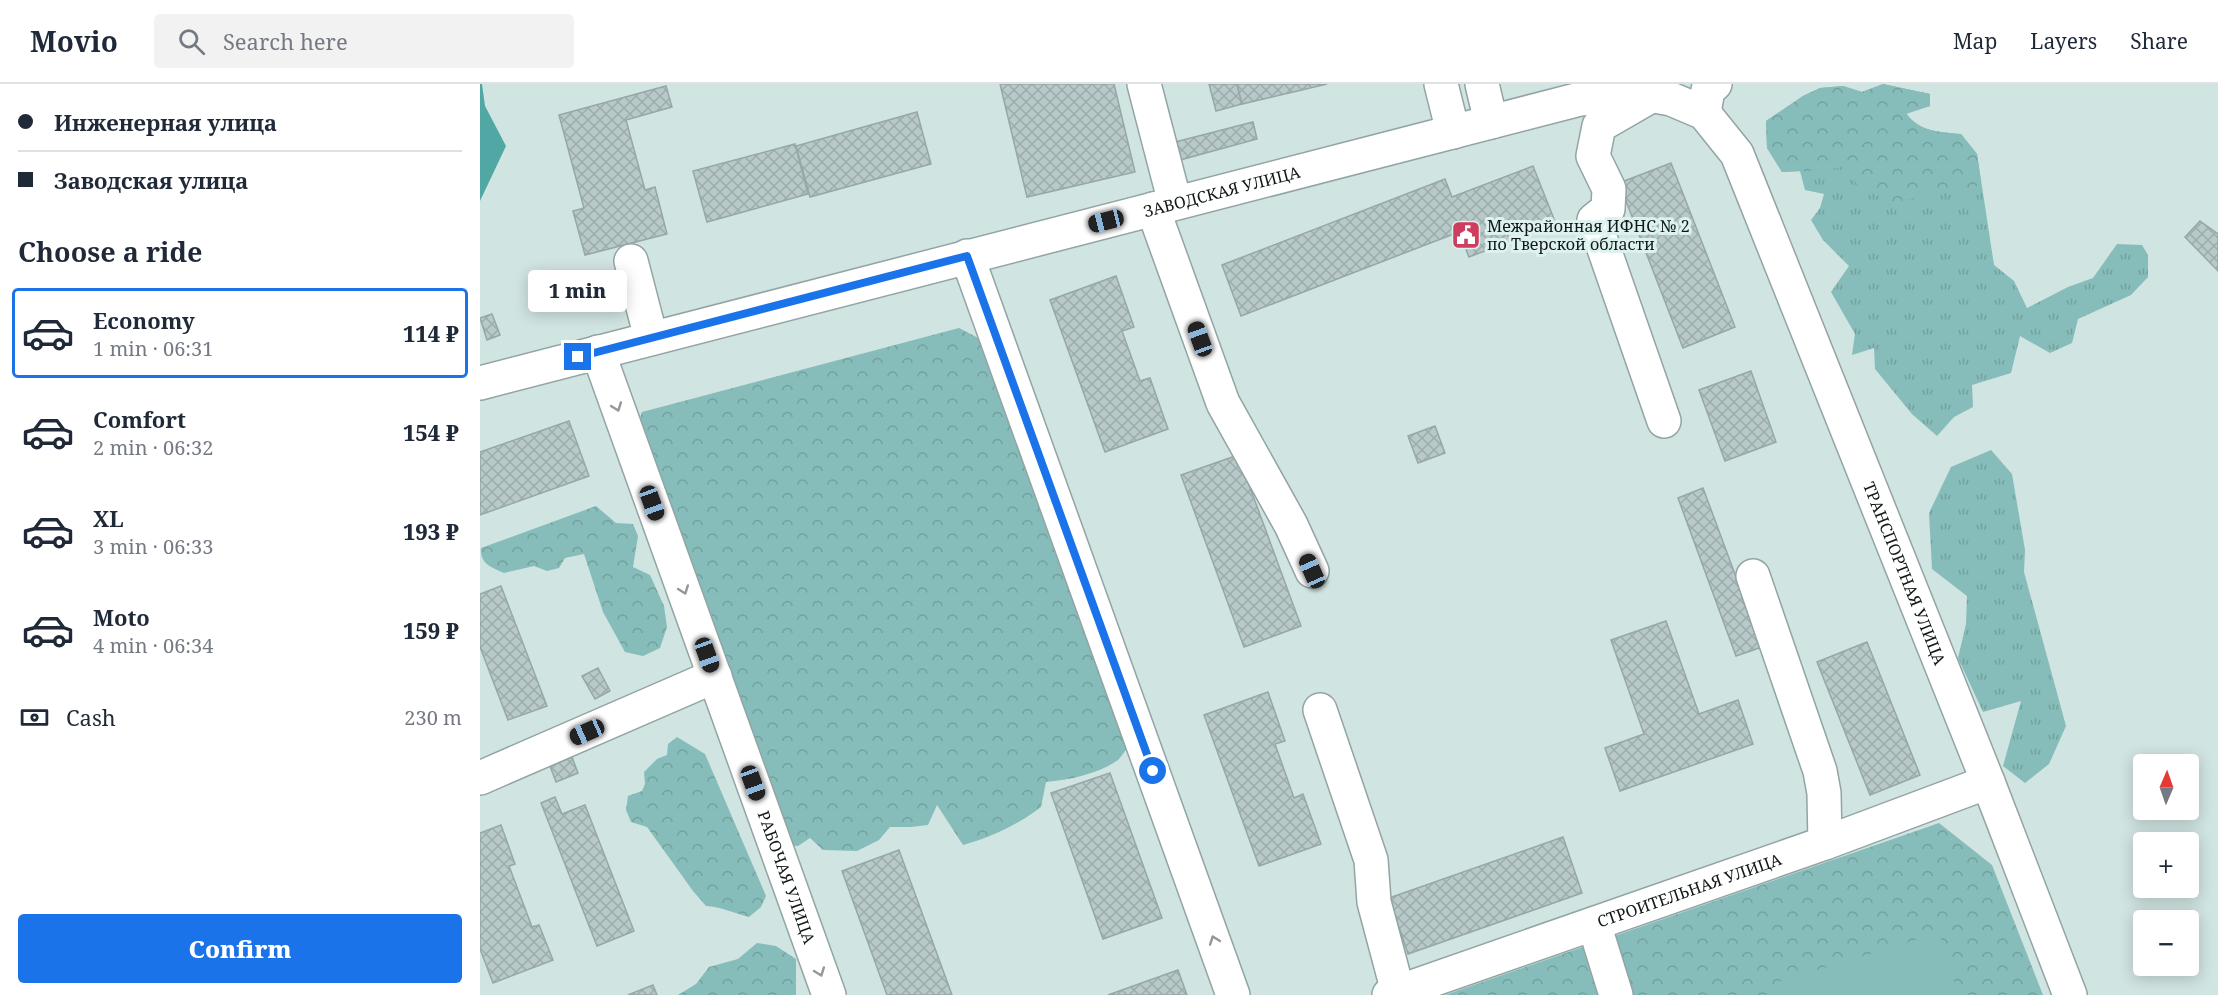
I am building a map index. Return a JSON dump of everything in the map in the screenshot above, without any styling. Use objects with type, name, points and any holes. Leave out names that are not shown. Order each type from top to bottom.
[{"type":"street","points":[[1144,84],[1164,206],[1223,403],[1291,525],[1312,571]]},
{"type":"street","points":[[1441,84],[1453,132]]},
{"type":"street","points":[[1482,84],[1491,122]]},
{"type":"street","name":"ЗАВОДСКАЯ УЛИЦА","points":[[480,382],[1580,99],[1638,93],[1671,99],[1709,98],[1737,154]]},
{"type":"street","points":[[1653,96],[1599,126],[1593,156],[1609,189],[1608,209],[1594,220],[1664,421]]},
{"type":"street","name":"ТРАНСПОРТНАЯ УЛИЦА","points":[[1737,154],[1988,782],[2070,995]]},
{"type":"street","points":[[967,256],[1233,995]]},
{"type":"street","points":[[630,261],[651,338]]},
{"type":"street","name":"РАБОЧАЯ УЛИЦА","points":[[597,352],[829,995]]},
{"type":"street","points":[[1753,576],[1820,771],[1824,793],[1825,843]]},
{"type":"street","points":[[480,778],[715,676]]},
{"type":"street","points":[[1320,711],[1371,860],[1374,902],[1393,993]]},
{"type":"street","name":"СТРОИТЕЛЬНАЯ УЛИЦА","points":[[1393,993],[1825,843],[1988,782]]},
{"type":"street","points":[[1594,924],[1616,995]]},
{"type":"green space","points":[[1883,84],[1930,94],[1930,106],[1906,114],[1924,128],[1961,134],[1977,154],[1994,265],[2014,281],[2027,308],[2068,287],[2093,278],[2117,244],[2142,245],[2148,255],[2148,277],[2131,295],[2078,319],[2072,343],[2050,353],[2020,336],[2011,373],[1972,385],[1973,407],[1954,417],[1937,436],[1912,414],[1875,369],[1874,348],[1852,355],[1855,334],[1831,292],[1849,266],[1823,240],[1811,220],[1820,208],[1824,194],[1805,190],[1800,171],[1782,172],[1767,148],[1766,121],[1803,96],[1820,88],[1843,86],[1862,92]]},
{"type":"green space","points":[[1883,84],[1930,94],[1930,106],[1906,113],[1923,127],[1961,134],[1977,154],[1981,182],[1969,193],[1951,189],[1893,203],[1856,185],[1851,164],[1829,170],[1782,172],[1767,148],[1766,121],[1803,96],[1820,88],[1843,86],[1862,92]]},
{"type":"green space","points":[[959,328],[982,340],[1130,745],[1118,760],[1102,769],[1074,778],[1046,782],[1041,807],[1004,830],[963,845],[937,805],[928,825],[890,827],[879,840],[857,851],[823,850],[810,838],[798,846],[787,845],[636,430],[642,412]]},
{"type":"green space","points":[[1991,450],[2012,474],[2025,550],[2024,572],[2066,726],[2049,764],[2025,783],[2003,766],[2021,701],[1983,712],[1958,658],[1966,624],[1967,596],[1932,569],[1929,513],[1951,467]]},
{"type":"green space","points":[[596,506],[616,523],[633,524],[638,536],[633,567],[650,575],[664,606],[667,627],[660,648],[643,656],[625,652],[603,612],[584,554],[565,558],[559,568],[547,571],[534,566],[504,573],[487,564],[482,558],[481,548]]},
{"type":"green space","points":[[677,737],[705,754],[766,896],[761,907],[749,917],[706,906],[647,827],[631,822],[626,810],[628,796],[642,791],[645,784],[644,772],[657,759],[667,755],[668,744]]},
{"type":"green space","points":[[1939,823],[1992,865],[2043,995],[1445,995]]},
{"type":"green space","points":[[1939,933],[1958,995],[1779,995],[1775,983]]},
{"type":"green space","points":[[757,943],[776,946],[796,959],[796,995],[678,995],[696,984],[709,967],[738,959]]},
{"type":"shaded area","points":[[480,84],[482,84],[485,106],[506,146],[480,201]]},
{"type":"building","points":[[1000,84],[1114,84],[1135,172],[1027,197]]},
{"type":"building","points":[[1209,84],[1237,84],[1242,104],[1216,111]]},
{"type":"building","points":[[1237,84],[1327,84],[1242,104]]},
{"type":"building","points":[[666,86],[672,107],[626,120],[645,190],[655,187],[667,234],[585,255],[573,211],[584,208],[559,115]]},
{"type":"building","points":[[917,112],[931,164],[810,197],[796,146]]},
{"type":"building","points":[[1253,122],[1257,139],[1180,160],[1175,142]]},
{"type":"building","points":[[795,144],[808,194],[707,222],[693,171]]},
{"type":"building","points":[[1671,163],[1735,327],[1683,348],[1619,183]]},
{"type":"building","points":[[1533,166],[1556,224],[1469,257],[1459,232],[1241,316],[1222,265],[1445,179],[1452,197]]},
{"type":"building","points":[[2200,221],[2218,234],[2218,271],[2185,237]]},
{"type":"building","points":[[1116,276],[1134,327],[1122,331],[1140,381],[1150,378],[1168,429],[1105,452],[1050,300]]},
{"type":"building","points":[[492,314],[500,335],[487,340],[480,318]]},
{"type":"building","points":[[1751,371],[1776,442],[1725,461],[1699,390]]},
{"type":"building","points":[[569,421],[589,476],[480,515],[480,452]]},
{"type":"building","points":[[1435,426],[1445,453],[1418,463],[1408,436]]},
{"type":"building","points":[[1238,455],[1301,626],[1244,647],[1181,475]]},
{"type":"building","points":[[1703,488],[1762,647],[1736,656],[1678,498]]},
{"type":"building","points":[[501,586],[547,706],[508,720],[480,647],[480,594]]},
{"type":"building","points":[[1666,621],[1699,714],[1738,700],[1753,744],[1620,791],[1605,748],[1644,734],[1611,640]]},
{"type":"building","points":[[1867,642],[1920,775],[1870,795],[1817,662]]},
{"type":"building","points":[[598,668],[610,691],[595,699],[582,676]]},
{"type":"building","points":[[1268,692],[1285,741],[1275,744],[1294,798],[1303,794],[1321,844],[1259,866],[1204,715]]},
{"type":"building","points":[[572,757],[578,773],[556,782],[550,766]]},
{"type":"building","points":[[1110,773],[1162,918],[1103,939],[1051,793]]},
{"type":"building","points":[[555,797],[562,814],[585,805],[634,931],[597,946],[541,803]]},
{"type":"building","points":[[501,825],[515,864],[509,866],[532,927],[539,925],[553,960],[493,983],[480,949],[480,833]]},
{"type":"building","points":[[1563,837],[1582,893],[1408,954],[1389,898]]},
{"type":"building","points":[[899,850],[952,995],[887,995],[842,871]]},
{"type":"building","points":[[1178,970],[1187,995],[1108,995]]},
{"type":"building","points":[[653,985],[657,995],[628,995]]},
{"type":"place","name":"Межрайонная ИФНС № 2 по Тверской области","points":[[1466,235]]},
{"type":"route","points":[[578,357],[967,256],[1153,771]]}]
